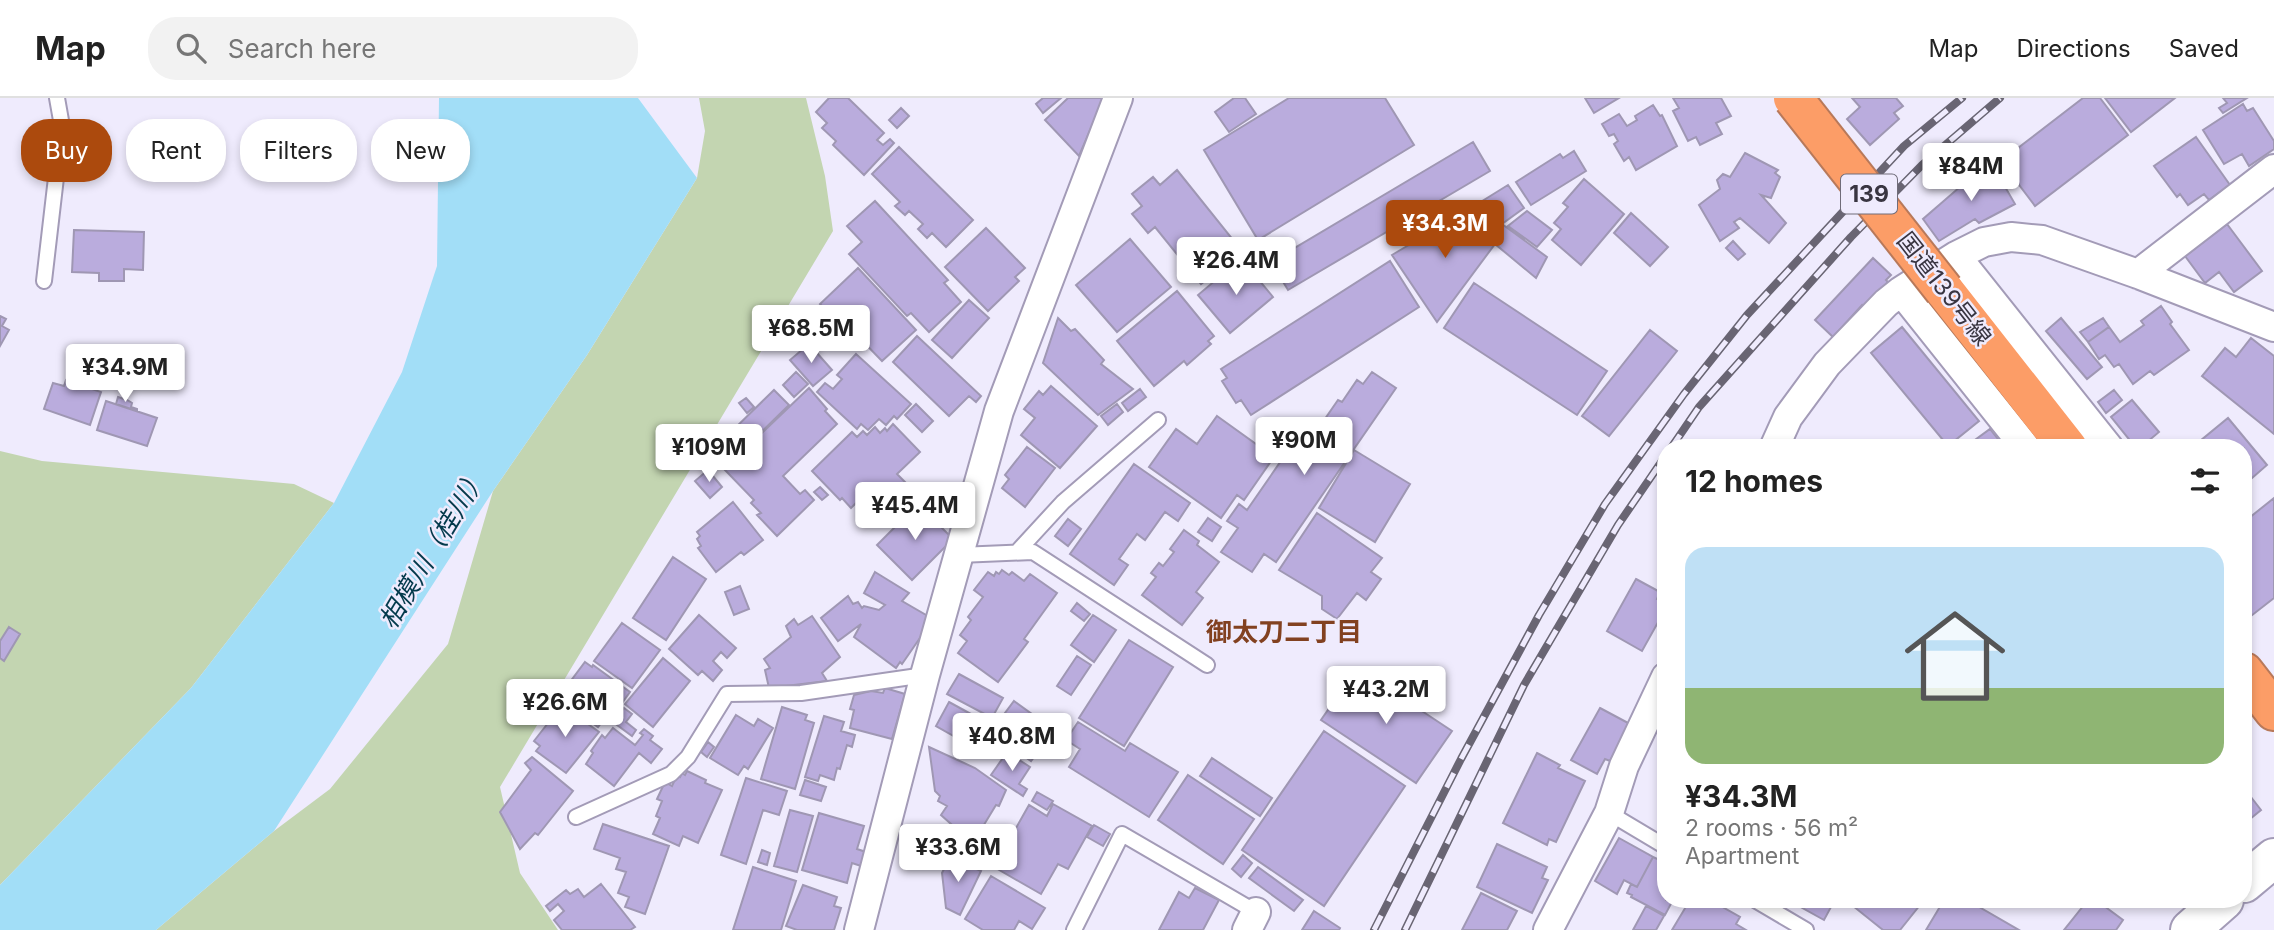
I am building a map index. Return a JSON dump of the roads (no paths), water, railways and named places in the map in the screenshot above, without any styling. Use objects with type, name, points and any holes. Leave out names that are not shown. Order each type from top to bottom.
[{"type":"highway","name":"国道139号線","points":[[1793,98],[1950,273],[2062,439]]},
{"type":"highway","points":[[2252,682],[2274,711]]},
{"type":"street","points":[[859,930],[925,676],[999,411],[1118,98]]},
{"type":"street","points":[[2138,274],[2274,169]]},
{"type":"street","points":[[1778,439],[1788,417],[1827,364],[1886,303],[1901,291],[1950,273],[1984,242],[2011,237],[2042,240],[2274,327]]},
{"type":"street","points":[[1950,273],[2101,439]]},
{"type":"street","points":[[1901,291],[2019,439]]},
{"type":"street","points":[[1548,930],[1609,813],[1624,766],[1657,696]]},
{"type":"street","points":[[2252,877],[2274,859]]},
{"type":"street","points":[[2190,930],[2215,908]]},
{"type":"lane","points":[[44,281],[62,126],[57,98]]},
{"type":"lane","points":[[1017,552],[1063,502],[1158,420]]},
{"type":"lane","points":[[959,555],[1033,552],[1207,665]]},
{"type":"lane","points":[[576,817],[671,774],[688,757],[727,694],[801,693],[925,676]]},
{"type":"lane","points":[[1609,813],[1657,842]]},
{"type":"lane","points":[[1074,930],[1122,834],[1251,921]]},
{"type":"lane","points":[[1769,908],[1806,930]]},
{"type":"water","name":"相模川（桂川）","points":[[439,98],[638,98],[697,178],[587,355],[493,491],[274,831],[156,930],[0,930],[0,885],[191,688],[334,503],[402,372],[437,266],[438,182],[470,182],[470,119],[439,119]]},
{"type":"railway","points":[[1374,930],[1461,759],[1539,615],[1605,504],[1684,394],[1747,315],[1904,146],[1962,98]]},
{"type":"railway","points":[[1677,439],[1699,407],[1851,237],[1922,165],[2000,98]]},
{"type":"railway","points":[[1405,930],[1524,685],[1618,525],[1657,468]]},
{"type":"district","name":"御太刀二丁目","points":[[1284,632]]}]
